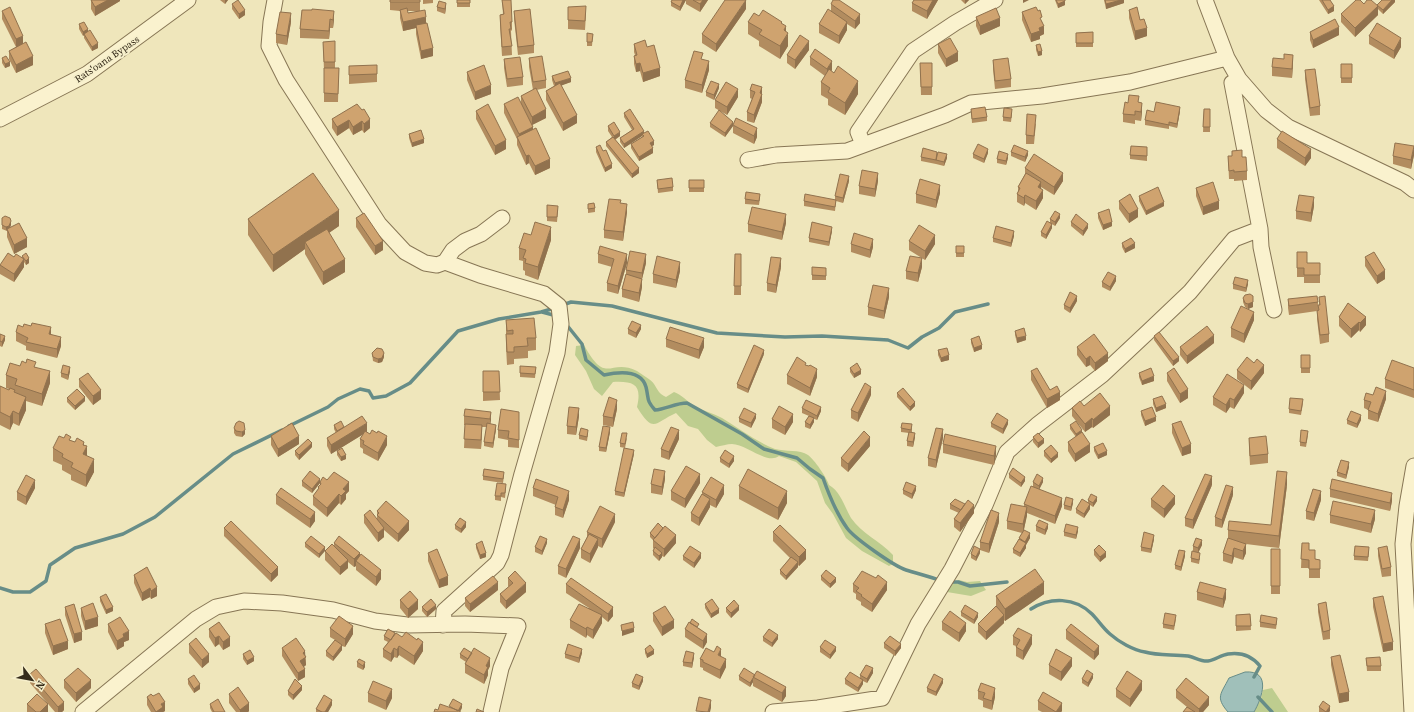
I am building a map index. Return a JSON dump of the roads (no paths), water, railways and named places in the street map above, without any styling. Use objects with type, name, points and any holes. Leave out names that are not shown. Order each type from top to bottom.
[{"type":"street","name":"Rats'oana Bypass","points":[[0,119],[88,74],[188,0]]},
{"type":"street","points":[[275,0],[271,22],[270,46],[286,80],[379,224],[405,252],[425,263],[437,265],[445,262],[453,250],[465,241],[481,234],[502,218]]},
{"type":"street","points":[[863,144],[858,132],[913,51],[955,23],[995,0]]},
{"type":"street","points":[[1205,0],[1227,58],[1239,79],[1266,110],[1288,127],[1404,183],[1414,190]]},
{"type":"street","points":[[748,160],[776,155],[847,151],[945,115],[971,102],[1042,96],[1130,82],[1227,58]]},
{"type":"street","points":[[1239,79],[1232,83],[1260,229],[1261,247],[1274,310]]},
{"type":"street","points":[[773,712],[818,708],[882,698],[915,628],[952,569],[985,505],[1007,452],[1037,425],[1102,375],[1145,335],[1190,292],[1234,239],[1260,229]]},
{"type":"street","points":[[443,625],[444,611],[497,563],[501,555],[522,474],[557,353],[561,324],[559,306],[544,294],[480,275],[445,262]]},
{"type":"street","points":[[1412,712],[1407,506],[1414,466]]},
{"type":"street","points":[[83,712],[192,622],[216,607],[244,600],[282,603],[333,610],[374,621],[407,625],[465,624],[518,626],[501,668],[492,712]]},
{"type":"water","points":[[1245,672],[1259,675],[1262,680],[1263,686],[1260,700],[1254,712],[1228,712],[1220,699],[1222,692],[1229,678]]},
{"type":"waterway","points":[[563,305],[571,302],[612,306],[717,333],[785,337],[822,336],[888,340],[908,348],[922,337],[939,328],[955,312],[988,304]]},
{"type":"waterway","points":[[289,426],[328,407],[338,399],[360,389],[369,391],[373,398],[386,396],[410,383],[458,331],[499,319],[541,312],[555,308]]},
{"type":"waterway","points":[[542,312],[557,316]]},
{"type":"waterway","points":[[566,324],[582,344],[586,360],[604,375],[628,373],[639,377],[646,387],[649,401],[655,410],[687,403],[742,434],[764,449],[797,458],[823,478],[839,516],[851,533],[884,558],[900,567],[941,581]]},
{"type":"waterway","points":[[0,588],[13,592],[30,592],[46,581],[50,565],[75,548],[123,534],[155,517],[233,454],[282,430]]},
{"type":"waterway","points":[[949,582],[958,582],[970,586],[1007,582]]},
{"type":"waterway","points":[[1031,609],[1046,602],[1054,601],[1078,604],[1092,614],[1114,637],[1126,645],[1150,653],[1188,656],[1206,661],[1228,654],[1242,654],[1250,657],[1260,666],[1254,677]]},
{"type":"waterway","points":[[1258,697],[1272,712]]}]
